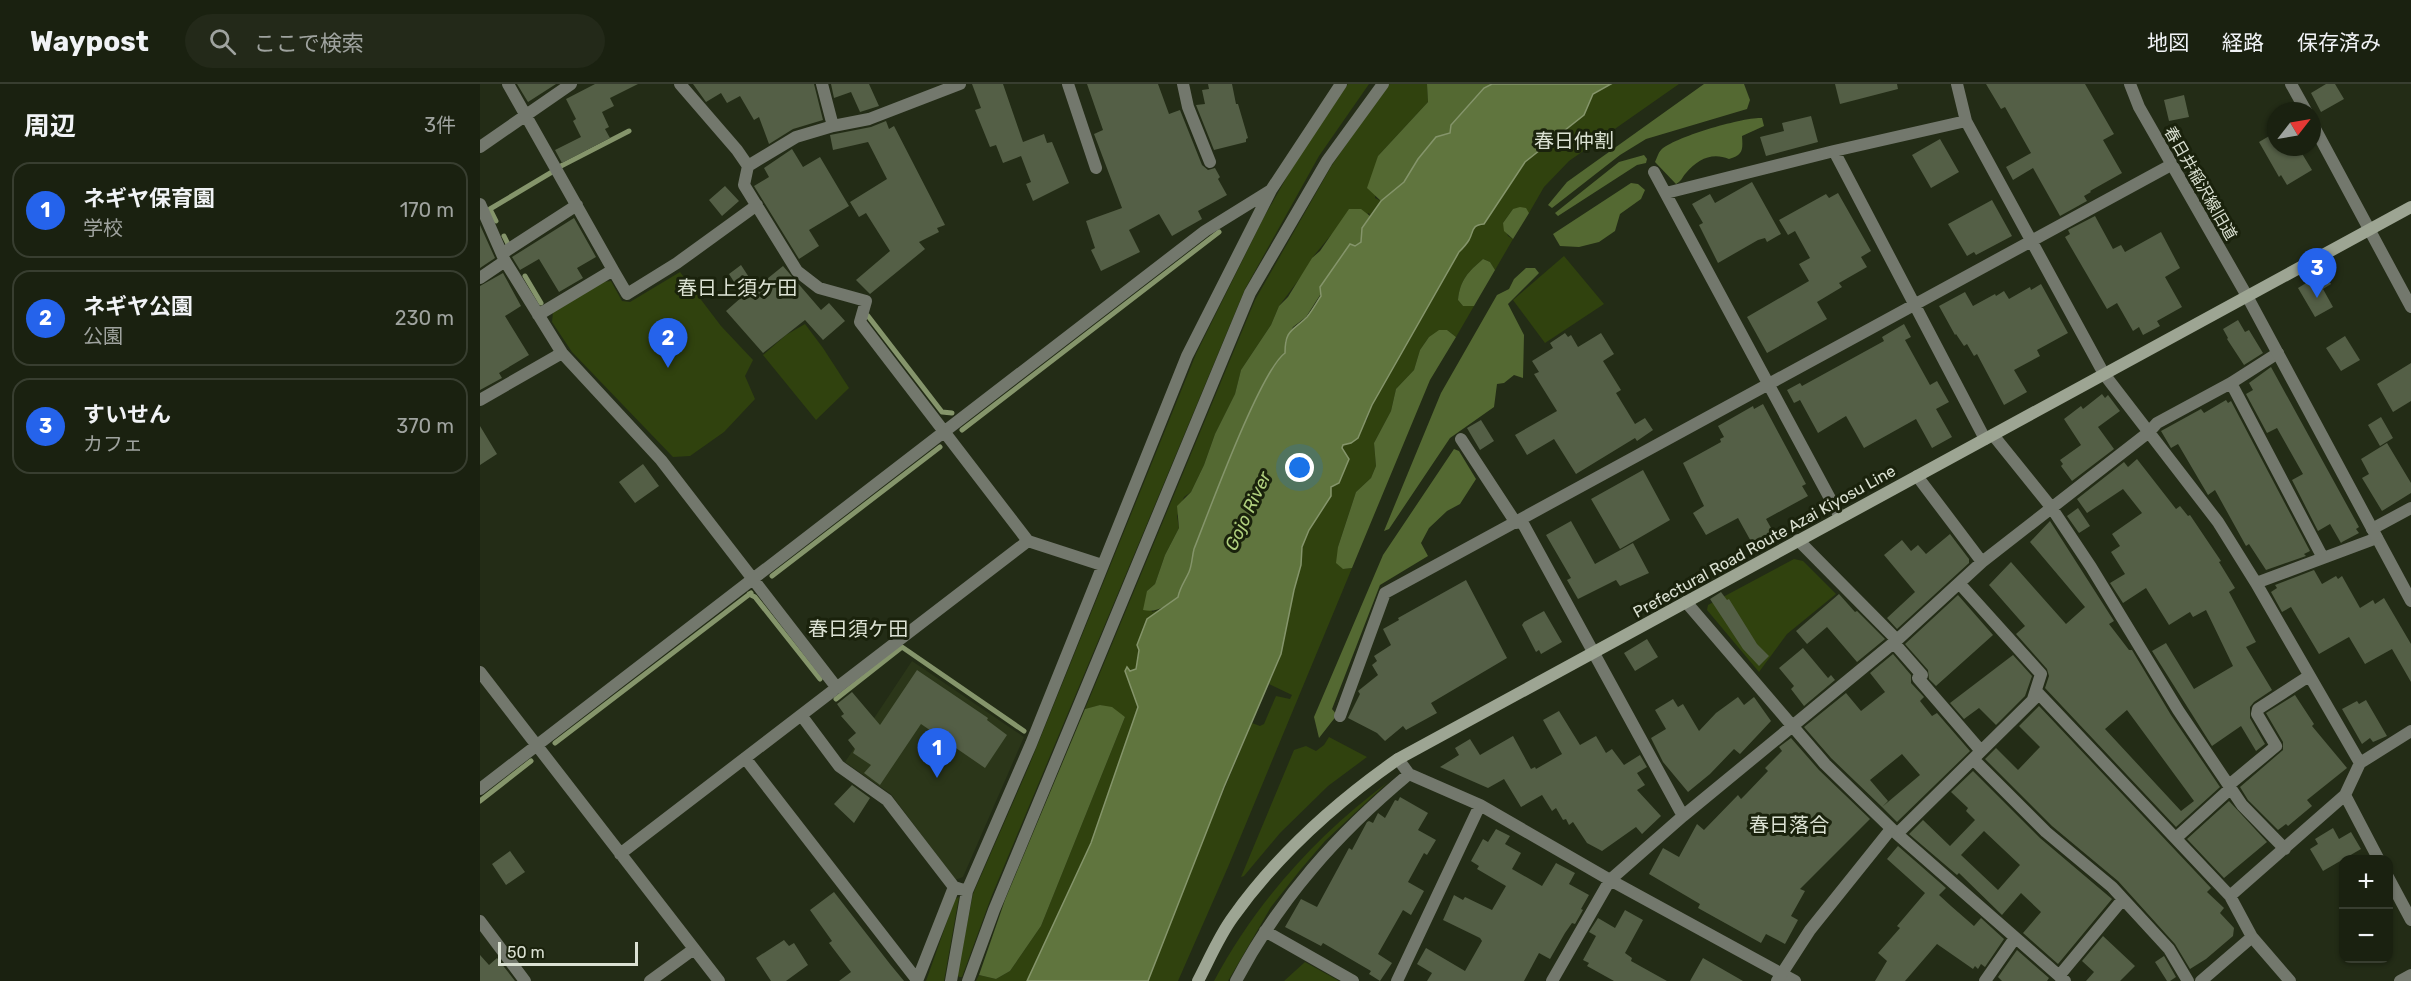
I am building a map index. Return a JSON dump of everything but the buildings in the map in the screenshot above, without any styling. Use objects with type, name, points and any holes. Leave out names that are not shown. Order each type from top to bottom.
[{"type":"main road","name":"Prefectural Road Route Azai Kiyosu Line","points":[[1198,981],[1232,918],[1272,868],[1313,825],[1362,784],[1398,759],[2411,207]]},
{"type":"street","points":[[508,84],[627,294],[677,263],[757,205]]},
{"type":"street","points":[[480,147],[572,84]]},
{"type":"street","points":[[680,84],[748,166],[744,185],[798,271],[819,288],[866,301],[860,322],[1028,541],[1102,565]]},
{"type":"street","points":[[822,84],[833,126]]},
{"type":"street","points":[[748,166],[796,137],[833,126],[869,119],[960,84]]},
{"type":"street","points":[[1068,84],[1096,168]]},
{"type":"street","points":[[1183,84],[1188,107],[1210,162]]},
{"type":"street","points":[[951,981],[967,891],[1031,744],[1187,356],[1271,190],[1341,84]]},
{"type":"street","points":[[968,981],[994,910],[1251,293],[1327,161],[1383,84]]},
{"type":"street","points":[[1958,84],[1966,122],[2104,374],[2218,522],[2360,763]]},
{"type":"street","name":"春日井稲沢線旧道","points":[[2130,84],[2139,107],[2278,353],[2411,601]]},
{"type":"street","points":[[2291,84],[2301,102]]},
{"type":"street","points":[[1666,193],[1834,151],[1966,122]]},
{"type":"street","points":[[2321,140],[2411,307]]},
{"type":"street","points":[[1834,151],[1915,305],[1989,437],[2051,507],[2091,567],[2178,710],[2242,805],[2285,849]]},
{"type":"street","points":[[1340,716],[1385,594],[2171,165]]},
{"type":"street","points":[[1654,172],[1840,517]]},
{"type":"street","points":[[480,789],[1205,231],[1271,190]]},
{"type":"street","points":[[480,204],[504,257],[562,353],[661,460],[837,688]]},
{"type":"street","points":[[480,278],[504,257],[577,205]]},
{"type":"street","points":[[538,315],[613,270]]},
{"type":"street","points":[[480,400],[562,353]]},
{"type":"street","points":[[1554,980],[1610,880],[1683,816],[1895,641],[1982,562],[2149,432],[2157,423],[2231,383],[2278,353]]},
{"type":"street","points":[[2231,383],[2323,558]]},
{"type":"street","points":[[1461,439],[1518,521],[1683,816]]},
{"type":"street","points":[[1917,476],[1982,562]]},
{"type":"street","points":[[2256,583],[2323,558],[2375,534],[2411,508]]},
{"type":"street","points":[[1798,540],[1895,641],[1922,675],[1918,678],[1977,755],[2046,832],[2112,886],[2169,949],[2188,981]]},
{"type":"street","points":[[620,854],[1028,541]]},
{"type":"street","points":[[1959,583],[2041,674],[2033,700]]},
{"type":"street","points":[[1686,602],[1824,764],[1894,832],[2062,978],[2123,899]]},
{"type":"street","points":[[480,672],[719,981]]},
{"type":"street","points":[[2176,837],[2276,746],[2257,714],[2258,709],[2308,676]]},
{"type":"street","points":[[1779,977],[1810,930],[1894,832],[2039,694],[2230,896],[2252,937],[2290,981]]},
{"type":"street","points":[[801,715],[839,766],[887,800],[954,887],[967,891]]},
{"type":"street","points":[[2230,896],[2345,795],[2360,763],[2411,731]]},
{"type":"street","points":[[745,758],[917,981]]},
{"type":"street","points":[[1398,759],[1409,774],[1480,805],[1779,977],[1795,981]]},
{"type":"street","points":[[1236,981],[1265,931],[1300,881],[1328,848],[1368,808],[1409,774]]},
{"type":"street","points":[[2345,795],[2376,855]]},
{"type":"street","points":[[1397,981],[1480,805]]},
{"type":"street","points":[[2393,886],[2411,920]]},
{"type":"street","points":[[917,981],[954,887]]},
{"type":"street","points":[[480,921],[525,981]]},
{"type":"street","points":[[1265,931],[1353,981]]},
{"type":"street","points":[[2201,981],[2252,937]]},
{"type":"street","points":[[1985,981],[2015,938]]},
{"type":"street","points":[[650,981],[694,949]]},
{"type":"street","points":[[2400,981],[2411,975]]},
{"type":"shaded area","points":[[1348,84],[1369,84],[1319,156],[1245,289],[992,895],[962,977],[959,977],[957,974],[973,894],[1029,766],[1196,354],[1263,219],[1297,159]]},
{"type":"shaded area","points":[[1388,84],[1427,84],[1428,102],[1378,156],[1375,198],[1381,201],[1370,216],[1369,213],[1331,235],[1279,306],[1271,325],[1241,370],[1235,394],[1215,434],[1204,465],[1191,492],[1184,497],[1177,516],[1179,528],[1165,555],[1155,584],[1147,591],[1152,612],[1162,609],[1147,619],[1136,669],[1125,671],[1138,707],[1091,843],[1027,981],[976,981],[979,975],[996,979],[1010,971],[1041,926],[1125,717],[1101,705],[1085,709],[1255,300],[1332,165]]},
{"type":"shaded area","points":[[1427,84],[1492,84],[1484,88],[1451,125],[1450,133],[1418,159],[1404,182],[1381,201],[1367,188],[1378,156],[1428,102]]},
{"type":"shaded area","points":[[1611,84],[1679,84],[1569,161],[1544,187],[1529,213],[1525,208],[1513,209],[1503,223],[1508,236],[1513,239],[1495,270],[1490,262],[1483,259],[1469,272],[1463,282],[1458,300],[1463,306],[1474,306],[1456,337],[1447,330],[1440,330],[1429,337],[1420,350],[1414,370],[1396,389],[1391,411],[1374,443],[1376,466],[1371,478],[1356,492],[1338,547],[1343,569],[1352,568],[1228,867],[1178,981],[1148,981],[1194,861],[1252,723],[1260,726],[1264,724],[1276,696],[1290,699],[1292,695],[1269,684],[1281,654],[1301,565],[1302,547],[1309,530],[1331,496],[1331,487],[1343,444],[1367,420],[1372,405],[1459,252],[1469,240],[1472,229],[1484,224],[1525,162],[1589,102],[1593,94]]},
{"type":"shaded area","points":[[1704,84],[1744,84],[1750,100],[1747,109],[1646,139],[1620,155],[1552,208],[1548,205],[1567,182]]},
{"type":"shaded area","points":[[1762,118],[1764,126],[1742,136],[1740,154],[1729,159],[1717,156],[1706,158],[1691,168],[1676,184],[1655,162],[1661,150],[1680,139],[1725,124]]},
{"type":"shaded area","points":[[1644,155],[1647,159],[1646,163],[1637,165],[1558,216],[1555,213],[1619,162]]},
{"type":"shaded area","points":[[1631,183],[1638,184],[1645,190],[1641,199],[1620,214],[1615,231],[1599,242],[1579,247],[1560,246],[1553,234]]},
{"type":"shaded area","points":[[1526,208],[1529,213],[1513,239],[1504,231],[1503,223],[1513,209]]},
{"type":"shaded area","points":[[1349,209],[1361,209],[1370,216],[1362,228],[1361,242],[1355,246],[1306,317],[1293,327],[1285,342],[1285,353],[1274,365],[1262,386],[1222,476],[1178,597],[1158,610],[1143,610],[1147,591],[1155,584],[1165,555],[1179,528],[1177,506],[1191,492],[1204,465],[1215,434],[1235,394],[1241,370],[1271,325],[1279,306],[1288,297],[1312,258],[1320,251]]},
{"type":"shaded area","points":[[1564,256],[1604,304],[1545,343],[1513,300]]},
{"type":"shaded area","points":[[1483,259],[1490,262],[1495,270],[1474,306],[1463,306],[1458,300],[1463,282],[1469,272]]},
{"type":"shaded area","points":[[1526,268],[1535,268],[1539,273],[1508,304],[1524,335],[1523,378],[1514,375],[1504,383],[1497,384],[1494,407],[1450,438],[1389,529],[1384,531],[1441,393],[1497,295],[1509,289],[1514,279]]},
{"type":"shaded area","points":[[680,272],[721,326],[753,360],[745,376],[755,399],[724,432],[690,456],[673,457],[572,352],[552,322],[553,312],[602,282],[611,281],[622,301],[630,302]]},
{"type":"shaded area","points":[[805,324],[849,388],[816,420],[763,355],[786,335]]},
{"type":"shaded area","points":[[1439,330],[1447,330],[1456,337],[1430,380],[1352,568],[1343,569],[1336,563],[1338,547],[1356,492],[1371,478],[1376,466],[1374,443],[1391,411],[1396,389],[1414,370],[1420,350],[1429,337]]},
{"type":"shaded area","points":[[1454,449],[1459,451],[1476,479],[1460,504],[1447,511],[1429,528],[1421,543],[1428,556],[1380,585],[1332,709],[1337,715],[1319,738],[1314,717],[1383,555]]},
{"type":"shaded area","points":[[1794,559],[1803,561],[1836,594],[1787,634],[1759,672],[1707,610],[1708,605]]},
{"type":"shaded area","points":[[912,661],[1024,737],[963,877],[955,880],[891,794],[845,762]]},
{"type":"shaded area","points":[[1100,705],[1112,707],[1125,717],[1041,926],[1010,971],[996,979],[979,975],[1005,900],[1085,709]]},
{"type":"shaded area","points":[[1329,737],[1367,757],[1328,786],[1280,833],[1241,877],[1294,750],[1306,746],[1316,751]]},
{"type":"shaded area","points":[[1388,782],[1325,841],[1301,869],[1271,907],[1228,981],[1214,981],[1249,924],[1290,872],[1336,825]]},
{"type":"shaded area","points":[[959,897],[944,981],[926,981],[955,899]]},
{"type":"shaded area","points":[[1305,962],[1339,981],[1284,981]]},
{"type":"water","name":"Gojo River","points":[[1492,84],[1611,84],[1593,94],[1584,115],[1525,162],[1484,224],[1475,227],[1372,405],[1358,438],[1343,445],[1342,448],[1349,459],[1339,483],[1331,487],[1331,496],[1309,530],[1302,547],[1301,565],[1281,654],[1224,787],[1148,981],[1027,981],[1091,843],[1138,707],[1125,671],[1127,667],[1130,671],[1136,669],[1139,650],[1137,645],[1147,619],[1178,597],[1190,569],[1194,549],[1235,445],[1262,386],[1274,365],[1285,353],[1288,335],[1311,312],[1321,296],[1320,287],[1350,244],[1355,246],[1361,242],[1362,228],[1381,201],[1404,182],[1418,159],[1436,137],[1450,133],[1451,125],[1484,88]]},
{"type":"waterway","points":[[561,166],[629,131]]},
{"type":"waterway","points":[[496,221],[490,209],[552,172]]},
{"type":"waterway","points":[[962,430],[1219,232]]},
{"type":"waterway","points":[[504,236],[508,244]]},
{"type":"waterway","points":[[525,276],[541,303]]},
{"type":"waterway","points":[[868,316],[942,412],[952,413]]},
{"type":"waterway","points":[[772,576],[940,447]]},
{"type":"waterway","points":[[555,743],[751,593]]},
{"type":"waterway","points":[[749,594],[755,597],[820,679]]},
{"type":"waterway","points":[[836,699],[902,647],[1024,731]]},
{"type":"waterway","points":[[480,801],[531,761]]},
{"type":"place","name":"すいせん","points":[[2317,298]]},
{"type":"place","name":"ネギヤ公園","points":[[668,368]]},
{"type":"place","name":"ネギヤ保育園","points":[[937,778]]},
{"type":"district","name":"春日仲割","points":[[1574,141]]},
{"type":"district","name":"春日上須ケ田","points":[[737,288]]},
{"type":"district","name":"春日須ケ田","points":[[858,629]]},
{"type":"district","name":"春日落合","points":[[1789,825]]}]
